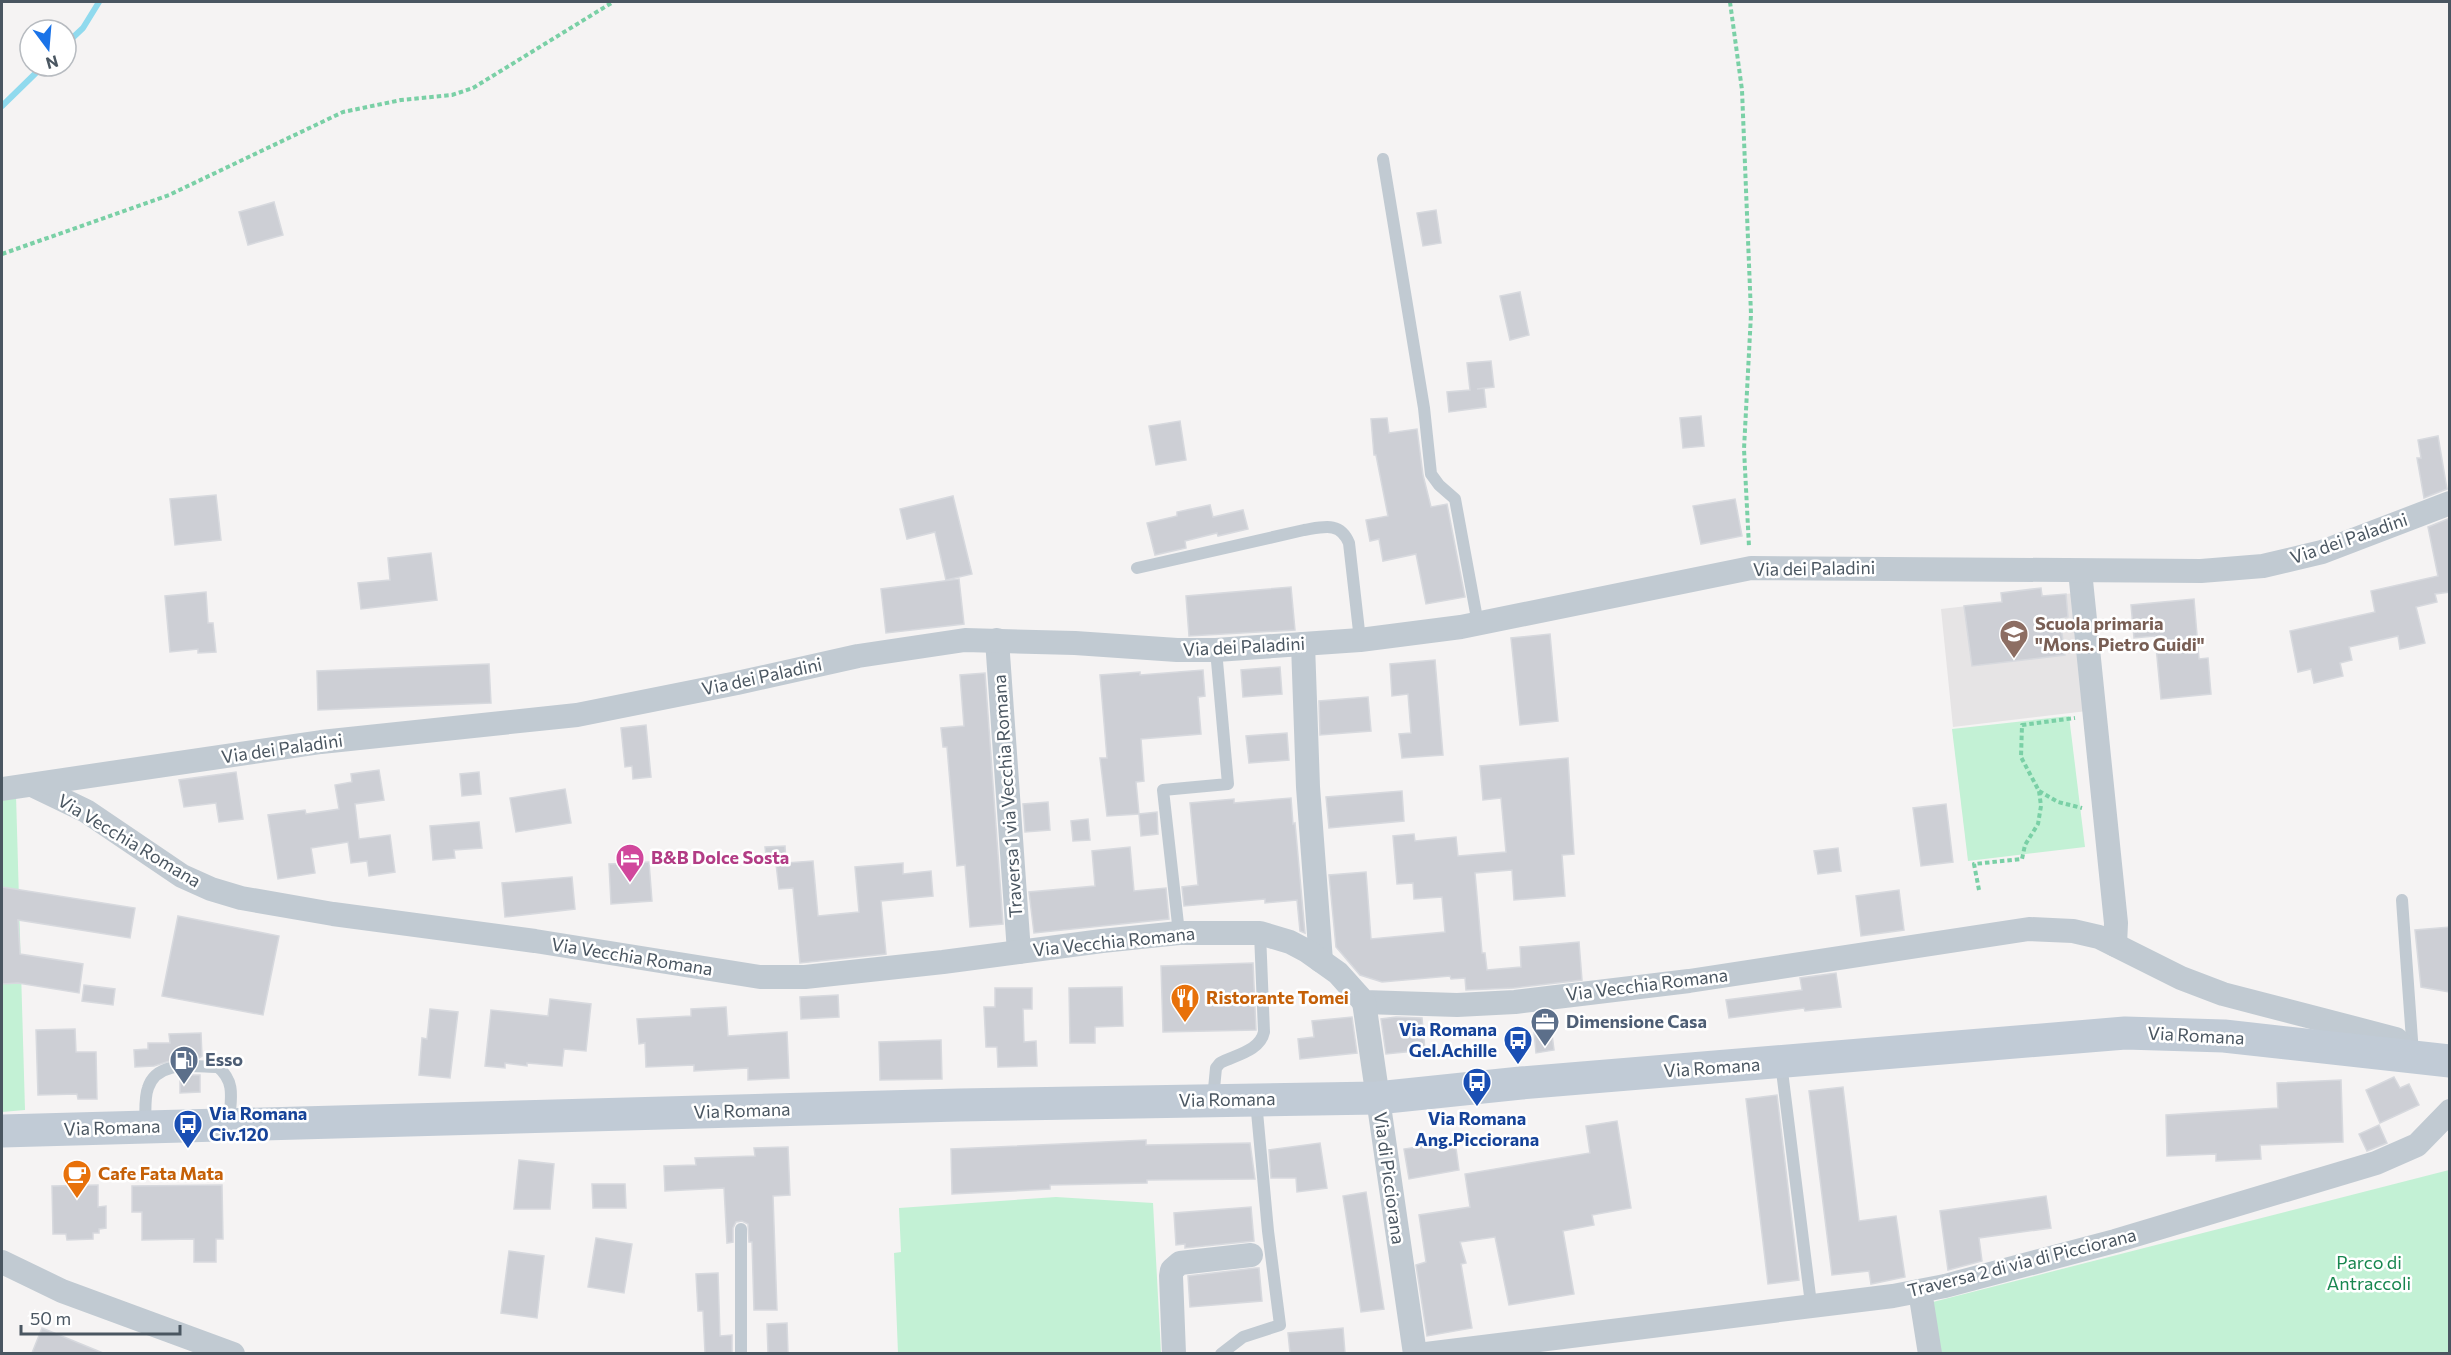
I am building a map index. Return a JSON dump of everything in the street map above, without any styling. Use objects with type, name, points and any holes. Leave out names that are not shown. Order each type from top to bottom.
[{"type":"main road","name":"Via Romana","points":[[2,1131],[971,1104],[1377,1098],[1521,1083],[2102,1033],[2171,1033],[2237,1037],[2450,1061]]},
{"type":"street","name":"Via dei Paladini","points":[[34,786],[321,742],[577,715],[879,652],[954,641],[997,640],[1216,650],[1360,640],[1478,624],[1751,568],[2200,571],[2283,562],[2352,542],[2450,503]]},
{"type":"street","points":[[2080,571],[2116,922],[2115,945]]},
{"type":"street","name":"Traversa 1 via Vecchia Romana","points":[[997,640],[1019,952]]},
{"type":"street","points":[[1303,644],[1308,787],[1321,961]]},
{"type":"street","points":[[2,789],[34,786]]},
{"type":"street","name":"Via Vecchia Romana","points":[[34,786],[86,811],[182,876],[211,889],[241,897],[333,914],[535,941],[760,977],[805,977],[1102,940],[1179,933],[1260,933],[1290,942],[1321,961],[1338,973],[1364,1002],[1457,1005],[1515,1002],[1689,981],[2028,929],[2073,931],[2099,937],[2181,978],[2223,994],[2396,1039],[2413,1057]]},
{"type":"street","points":[[2223,994],[2225,1013],[2237,1037],[2253,1018],[2246,1000]]},
{"type":"street","name":"Via di Picciorana","points":[[1364,1002],[1415,1353]]},
{"type":"street","name":"Traversa 2 di via di Picciorana","points":[[1426,1353],[1945,1286],[2115,1240],[2376,1163],[2417,1146],[2450,1111]]},
{"type":"street","points":[[1174,1353],[1172,1270],[1180,1263],[1251,1255]]},
{"type":"street","points":[[2,1262],[62,1291],[233,1353]]},
{"type":"street","points":[[1920,1291],[1930,1353]]},
{"type":"lane","points":[[1383,159],[1424,408],[1428,460],[1435,480],[1455,499],[1478,624]]},
{"type":"lane","points":[[1137,568],[1304,530],[1337,528],[1345,534],[1349,543],[1360,640]]},
{"type":"lane","points":[[1179,933],[1164,790],[1228,784],[1216,650]]},
{"type":"lane","points":[[2402,900],[2413,1057]]},
{"type":"lane","points":[[1213,1100],[1216,1068],[1220,1063],[1256,1046],[1263,1040],[1260,933]]},
{"type":"lane","points":[[1781,1062],[1809,1296]]},
{"type":"lane","points":[[145,1128],[147,1088],[155,1073],[178,1067],[218,1067],[228,1076],[231,1085],[229,1125]]},
{"type":"lane","points":[[1221,1353],[1243,1337],[1280,1325],[1268,1231],[1256,1100]]},
{"type":"lane","points":[[741,1229],[741,1353]]},
{"type":"path","points":[[2,254],[169,195],[343,112],[401,100],[452,95],[473,88],[612,2]]},
{"type":"path","points":[[1730,2],[1742,90],[1751,314],[1744,449],[1751,568]]},
{"type":"path","points":[[1979,890],[1974,864],[2022,859],[2025,845],[2041,815],[2039,791],[2021,756],[2022,725],[2094,715]]},
{"type":"path","points":[[2039,791],[2068,806],[2080,808],[2104,806]]},
{"type":"shaded area","name":"Scuola primaria \"Mons. Pietro Guidi\"","points":[[2041,588],[2043,597],[2074,593],[2087,711],[1953,727],[1941,609],[2002,602],[2001,593]]},
{"type":"green space","points":[[2069,716],[2085,847],[1968,861],[1952,729]]},
{"type":"green space","points":[[16,795],[25,1110],[2,1112],[2,796]]},
{"type":"green space","name":"Parco di Antraccoli","points":[[2449,1170],[2449,1353],[1938,1353],[1929,1303]]},
{"type":"green space","points":[[1056,1197],[1153,1203],[1161,1353],[898,1353],[894,1253],[901,1252],[899,1208]]},
{"type":"building","points":[[274,202],[283,235],[248,245],[239,212]]},
{"type":"building","points":[[1436,210],[1441,243],[1423,246],[1417,213]]},
{"type":"building","points":[[1520,292],[1529,335],[1510,340],[1500,296]]},
{"type":"building","points":[[1491,361],[1494,387],[1484,388],[1486,407],[1449,412],[1447,392],[1470,390],[1467,363]]},
{"type":"building","points":[[1701,416],[1704,446],[1683,448],[1680,418]]},
{"type":"building","points":[[1387,418],[1389,433],[1417,429],[1423,475],[1431,507],[1447,504],[1465,597],[1426,604],[1416,554],[1383,561],[1379,539],[1370,541],[1366,520],[1388,516],[1376,455],[1374,455],[1371,419]]},
{"type":"building","points":[[1180,421],[1186,460],[1156,465],[1149,426]]},
{"type":"building","points":[[2438,436],[2447,489],[2424,498],[2417,458],[2421,458],[2418,440]]},
{"type":"building","points":[[216,495],[221,540],[175,545],[170,499]]},
{"type":"building","points":[[953,496],[972,574],[946,580],[935,532],[907,539],[900,509]]},
{"type":"building","points":[[1735,499],[1742,536],[1701,544],[1693,506]]},
{"type":"building","points":[[1210,505],[1213,517],[1243,510],[1248,529],[1218,536],[1217,533],[1185,541],[1186,548],[1155,555],[1147,523],[1177,516],[1177,512]]},
{"type":"building","points":[[2450,518],[2450,592],[2435,594],[2437,602],[2416,607],[2425,643],[2400,649],[2398,636],[2349,647],[2352,660],[2340,663],[2343,676],[2314,683],[2311,669],[2298,672],[2290,631],[2375,612],[2371,591],[2438,576],[2428,527]]},
{"type":"building","points":[[431,553],[437,600],[361,609],[358,583],[390,580],[388,558]]},
{"type":"building","points":[[959,579],[964,624],[886,633],[881,589]]},
{"type":"building","points":[[1291,587],[1295,630],[1189,636],[1186,596]]},
{"type":"building","points":[[2041,588],[2042,596],[2066,594],[2068,617],[2060,619],[2065,655],[1972,666],[1964,606],[2002,602],[2001,593]]},
{"type":"building","points":[[206,592],[208,623],[213,623],[216,652],[198,653],[198,649],[170,652],[165,596]]},
{"type":"building","points":[[2194,599],[2199,659],[2208,658],[2211,694],[2161,699],[2155,636],[2134,638],[2131,605]]},
{"type":"building","points":[[1550,634],[1558,721],[1520,725],[1511,638]]},
{"type":"building","points":[[1435,660],[1443,755],[1402,758],[1399,734],[1411,733],[1408,694],[1392,696],[1390,664]]},
{"type":"building","points":[[489,664],[491,703],[318,710],[317,671]]},
{"type":"building","points":[[1280,667],[1282,694],[1243,697],[1241,670]]},
{"type":"building","points":[[1203,670],[1205,696],[1198,697],[1201,734],[1141,739],[1144,781],[1136,782],[1139,814],[1107,816],[1100,758],[1107,758],[1100,675],[1140,672],[1140,675]]},
{"type":"building","points":[[985,673],[1003,924],[970,927],[965,865],[957,866],[947,747],[943,747],[941,728],[964,726],[960,675]]},
{"type":"building","points":[[1368,697],[1371,731],[1320,735],[1319,701]]},
{"type":"building","points":[[646,725],[651,777],[633,779],[632,766],[625,767],[621,728]]},
{"type":"building","points":[[1287,733],[1289,760],[1249,763],[1246,736]]},
{"type":"building","points":[[1568,758],[1574,854],[1562,855],[1565,896],[1514,900],[1512,870],[1475,873],[1482,953],[1485,953],[1487,970],[1521,967],[1520,947],[1579,942],[1582,980],[1514,988],[1466,990],[1465,978],[1451,979],[1450,976],[1382,982],[1360,975],[1336,947],[1329,875],[1366,872],[1371,939],[1445,932],[1442,897],[1414,899],[1413,883],[1397,884],[1393,836],[1414,834],[1415,841],[1456,837],[1458,856],[1506,852],[1501,798],[1483,800],[1480,766]]},
{"type":"building","points":[[379,770],[384,800],[355,804],[359,839],[390,835],[395,872],[369,876],[367,861],[351,863],[348,842],[311,848],[315,873],[278,879],[268,815],[305,810],[306,814],[339,809],[335,785],[352,782],[351,774]]},
{"type":"building","points":[[236,772],[243,819],[219,822],[216,803],[184,807],[179,780]]},
{"type":"building","points":[[479,772],[481,794],[462,796],[460,774]]},
{"type":"building","points":[[565,789],[571,823],[516,832],[510,798]]},
{"type":"building","points":[[1402,791],[1404,821],[1329,828],[1326,797]]},
{"type":"building","points":[[1291,798],[1305,933],[1300,931],[1297,900],[1265,903],[1265,899],[1184,906],[1182,887],[1198,885],[1190,803],[1234,799],[1234,803]]},
{"type":"building","points":[[1048,802],[1050,830],[1025,832],[1023,804]]},
{"type":"building","points":[[1946,804],[1953,862],[1921,866],[1913,808]]},
{"type":"building","points":[[1157,812],[1158,834],[1141,836],[1139,814]]},
{"type":"building","points":[[1088,819],[1090,840],[1073,841],[1071,821]]},
{"type":"building","points":[[479,822],[482,848],[454,850],[455,858],[433,860],[430,826]]},
{"type":"building","points":[[785,846],[786,863],[813,861],[818,916],[859,912],[855,867],[903,863],[903,874],[931,871],[933,896],[881,901],[886,954],[800,963],[793,888],[779,889],[776,864],[767,865],[765,847]]},
{"type":"building","points":[[1130,847],[1134,891],[1166,888],[1169,919],[1034,933],[1029,892],[1095,886],[1092,851]]},
{"type":"building","points":[[1838,848],[1841,871],[1818,874],[1814,851]]},
{"type":"building","name":"B&B Dolce Sosta","points":[[649,862],[652,901],[611,904],[609,864]]},
{"type":"building","points":[[572,877],[575,909],[505,917],[502,883]]},
{"type":"building","points":[[2,887],[135,908],[130,938],[18,920],[20,954],[83,964],[79,993],[18,983],[2,984]]},
{"type":"building","points":[[1899,890],[1904,930],[1861,936],[1856,896]]},
{"type":"building","points":[[178,916],[279,936],[263,1015],[162,996]]},
{"type":"building","points":[[2450,927],[2450,992],[2421,987],[2415,930]]},
{"type":"building","points":[[1253,963],[1256,1030],[1163,1032],[1161,966]]},
{"type":"building","points":[[1836,973],[1841,1007],[1805,1011],[1804,1008],[1729,1018],[1726,1000],[1802,990],[1800,978]]},
{"type":"building","points":[[84,985],[115,989],[113,1005],[82,1001]]},
{"type":"building","points":[[1122,987],[1123,1026],[1095,1027],[1095,1043],[1070,1043],[1069,988]]},
{"type":"building","points":[[995,988],[1032,988],[1032,1009],[1023,1009],[1024,1042],[1036,1041],[1037,1066],[998,1067],[997,1047],[986,1047],[984,1007],[995,1007]]},
{"type":"building","points":[[838,995],[839,1017],[801,1019],[800,997]]},
{"type":"building","points":[[550,999],[591,1004],[586,1051],[564,1049],[562,1066],[527,1063],[527,1066],[505,1063],[505,1068],[485,1066],[491,1010],[548,1016]]},
{"type":"building","points":[[726,1007],[728,1036],[787,1032],[789,1078],[748,1080],[748,1068],[694,1071],[694,1065],[646,1067],[645,1043],[639,1044],[637,1019],[691,1016],[691,1009]]},
{"type":"building","points":[[430,1009],[458,1012],[450,1078],[419,1075],[422,1038],[427,1039]]},
{"type":"building","points":[[1352,1017],[1357,1053],[1300,1059],[1298,1039],[1314,1037],[1312,1021]]},
{"type":"building","points":[[1422,1018],[1425,1050],[1386,1054],[1381,1019]]},
{"type":"building","points":[[1550,1019],[1554,1050],[1536,1053],[1533,1021]]},
{"type":"building","points":[[75,1029],[76,1052],[96,1052],[97,1099],[78,1099],[77,1094],[38,1095],[36,1030]]},
{"type":"building","points":[[201,1033],[202,1056],[199,1058],[176,1059],[154,1066],[135,1067],[134,1050],[148,1049],[148,1043],[170,1043],[169,1034]]},
{"type":"building","points":[[941,1040],[942,1079],[880,1080],[879,1042]]},
{"type":"building","points":[[180,1075],[200,1075],[200,1092],[180,1093]]},
{"type":"building","points":[[2394,1077],[2400,1088],[2409,1084],[2419,1105],[2380,1123],[2366,1090]]},
{"type":"building","points":[[2341,1080],[2343,1142],[2260,1145],[2261,1159],[2216,1161],[2216,1154],[2167,1156],[2166,1115],[2278,1108],[2277,1083]]},
{"type":"building","points":[[1843,1087],[1859,1221],[1896,1216],[1905,1277],[1871,1284],[1869,1271],[1832,1275],[1809,1091]]},
{"type":"building","points":[[1777,1095],[1799,1280],[1768,1284],[1746,1099]]},
{"type":"building","points":[[1617,1121],[1631,1208],[1592,1215],[1594,1225],[1563,1231],[1574,1294],[1509,1305],[1495,1237],[1460,1242],[1466,1263],[1461,1264],[1472,1328],[1427,1336],[1416,1265],[1426,1262],[1419,1215],[1470,1207],[1465,1174],[1590,1153],[1586,1126]]},
{"type":"building","points":[[2379,1125],[2387,1143],[2367,1151],[2359,1134]]},
{"type":"building","points":[[1146,1140],[1146,1145],[1250,1143],[1255,1179],[1147,1180],[1147,1183],[1050,1185],[1050,1189],[952,1194],[951,1149]]},
{"type":"building","points":[[1455,1141],[1459,1170],[1409,1179],[1404,1149]]},
{"type":"building","points":[[1320,1143],[1327,1188],[1297,1192],[1296,1178],[1271,1178],[1269,1150]]},
{"type":"building","points":[[788,1147],[790,1195],[773,1196],[777,1310],[754,1310],[752,1242],[749,1242],[748,1224],[742,1221],[736,1222],[733,1228],[733,1242],[727,1243],[724,1188],[665,1191],[664,1166],[696,1165],[695,1158],[755,1156],[754,1148]]},
{"type":"building","points":[[519,1160],[554,1164],[550,1209],[514,1209]]},
{"type":"building","points":[[592,1184],[625,1184],[626,1208],[593,1208]]},
{"type":"building","points":[[98,1185],[98,1207],[106,1206],[106,1228],[99,1229],[99,1233],[93,1233],[93,1239],[67,1240],[66,1234],[53,1234],[52,1186]]},
{"type":"building","points":[[222,1185],[223,1239],[216,1239],[216,1262],[194,1262],[194,1239],[142,1240],[142,1212],[132,1212],[132,1186]]},
{"type":"building","points":[[1366,1192],[1384,1309],[1361,1312],[1343,1196]]},
{"type":"building","points":[[2046,1196],[2051,1228],[1979,1238],[1982,1261],[1948,1270],[1940,1211]]},
{"type":"building","points":[[1251,1207],[1254,1241],[1185,1248],[1185,1244],[1176,1245],[1174,1213]]},
{"type":"building","points":[[596,1238],[632,1244],[624,1293],[588,1287]]},
{"type":"building","points":[[509,1251],[544,1256],[537,1318],[501,1313]]},
{"type":"building","points":[[1259,1268],[1262,1301],[1190,1307],[1188,1276]]},
{"type":"building","points":[[718,1273],[720,1336],[732,1335],[732,1353],[705,1353],[703,1311],[698,1311],[696,1274]]},
{"type":"building","points":[[787,1323],[788,1353],[768,1353],[767,1324]]},
{"type":"building","points":[[42,1328],[103,1353],[32,1353]]},
{"type":"building","points":[[1343,1328],[1345,1353],[1290,1353],[1288,1333]]},
{"type":"waterway","points":[[78,33],[99,2]]},
{"type":"waterway","points":[[2,106],[31,78]]},
{"type":"place","name":"Scuola primaria \"Mons. Pietro Guidi\"","points":[[2014,660]]},
{"type":"place","name":"B&B Dolce Sosta","points":[[630,884]]},
{"type":"place","name":"Ristorante Tomei","points":[[1185,1024]]},
{"type":"place","name":"Dimensione Casa","points":[[1545,1048]]},
{"type":"place","name":"Via Romana Gel.Achille","points":[[1518,1066]]},
{"type":"place","name":"Esso","points":[[184,1086]]},
{"type":"place","name":"Via Romana Ang.Picciorana","points":[[1477,1108]]},
{"type":"place","name":"Via Romana Civ.120","points":[[188,1150]]},
{"type":"place","name":"Cafe Fata Mata","points":[[77,1200]]}]
